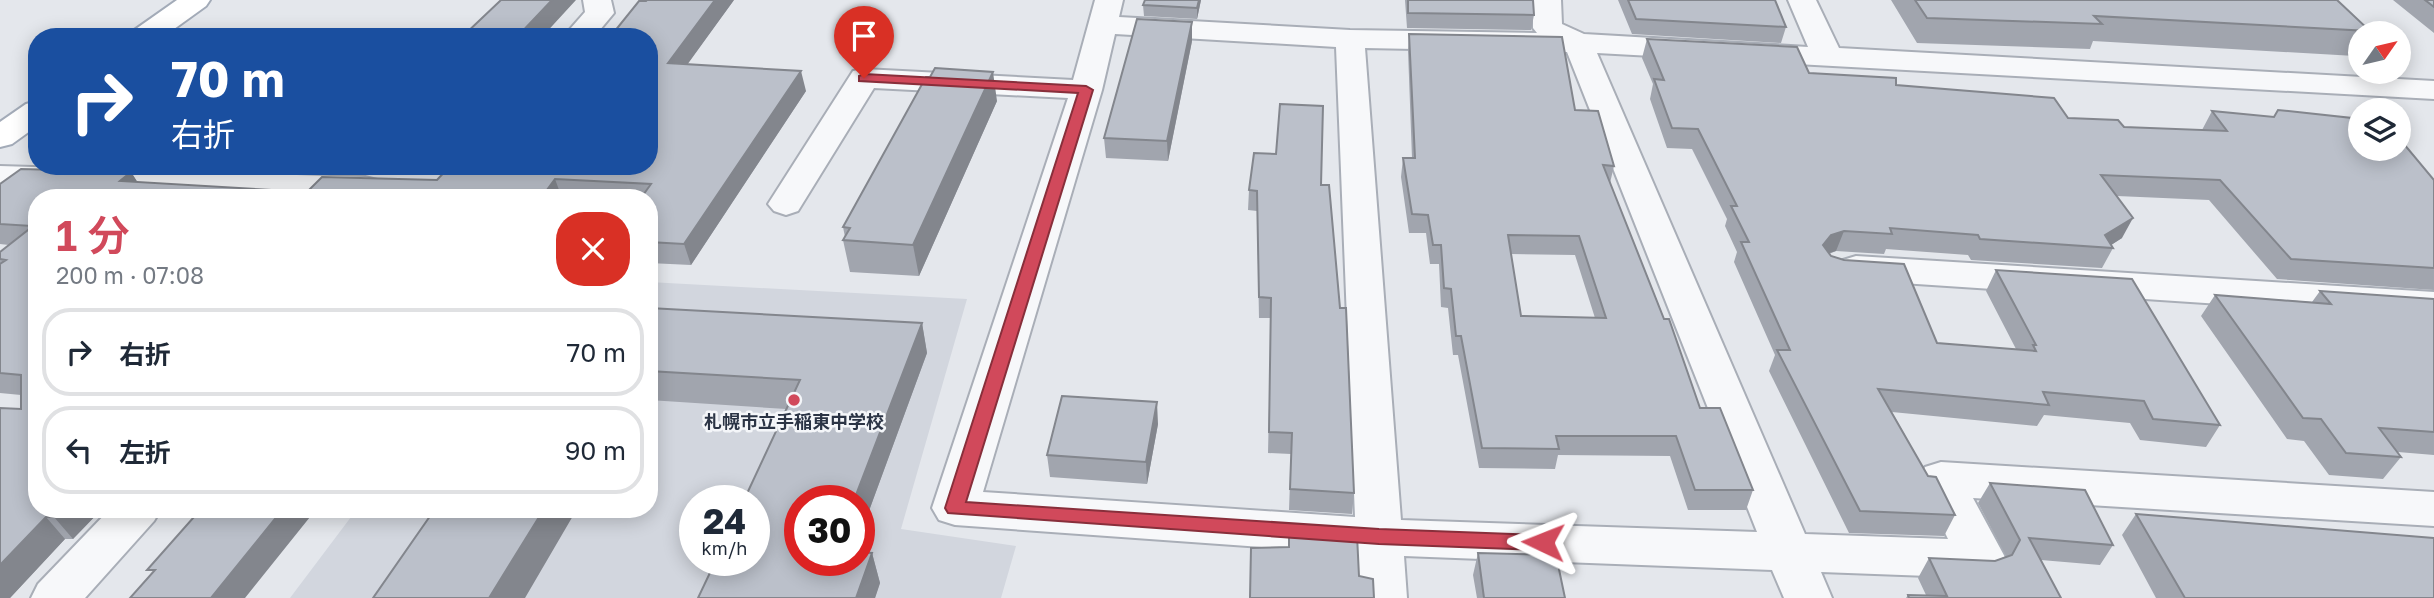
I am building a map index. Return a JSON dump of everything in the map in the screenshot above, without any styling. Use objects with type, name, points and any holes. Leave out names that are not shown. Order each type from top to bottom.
[{"type":"main road","points":[[157,28],[196,0]]},
{"type":"main road","points":[[0,137],[28,117]]},
{"type":"street","points":[[586,28],[600,13],[597,0]]},
{"type":"street","points":[[1547,0],[1548,28],[1578,43],[1808,598]]},
{"type":"street","points":[[1802,0],[1827,55]]},
{"type":"street","points":[[2430,94],[1827,55],[1578,43],[1350,39],[1105,13],[1086,90],[955,508],[1379,537],[1982,559],[1941,480],[2434,509]]},
{"type":"street","points":[[1350,39],[1383,598]]},
{"type":"street","points":[[786,204],[864,78],[1086,90]]},
{"type":"street","points":[[2412,79],[2430,94]]},
{"type":"street","points":[[0,176],[395,188]]},
{"type":"street","points":[[1837,267],[2434,305]]},
{"type":"street","points":[[55,598],[130,518]]},
{"type":"shaded area","name":"札幌市立手稲東中学校","points":[[658,282],[967,299],[901,529],[1016,546],[1001,598],[290,598],[350,518],[658,518]]},
{"type":"building","points":[[501,0],[552,0],[526,28],[471,28]]},
{"type":"building","points":[[715,0],[668,63],[801,71],[684,244],[658,243],[658,189],[647,189],[651,184],[555,179],[548,189],[310,189],[322,177],[437,180],[442,175],[658,175],[658,28],[617,28],[639,1]]},
{"type":"building","points":[[1145,0],[1199,0],[1197,8],[1143,5]]},
{"type":"building","points":[[1408,0],[1533,0],[1534,15],[1408,13]]},
{"type":"building","points":[[1628,0],[1775,0],[1786,27],[1636,19]]},
{"type":"building","points":[[1915,0],[2337,0],[2359,21],[2348,21],[2348,30],[2094,16],[2102,24],[1927,18]]},
{"type":"building","points":[[2425,0],[2434,0],[2434,7]]},
{"type":"building","points":[[1137,19],[1192,22],[1167,141],[1104,138]]},
{"type":"building","points":[[1409,34],[1562,37],[1575,110],[1598,111],[1614,166],[1603,165],[1664,319],[1669,319],[1700,408],[1720,408],[1753,490],[1695,490],[1676,436],[1556,436],[1559,449],[1482,448],[1461,336],[1456,336],[1451,289],[1444,288],[1441,245],[1433,245],[1428,215],[1412,214],[1403,158],[1415,158]],"holes":[[[1508,235],[1579,236],[1606,318],[1521,316]]]},
{"type":"building","points":[[1647,39],[1797,47],[1809,73],[1896,78],[1896,85],[2054,98],[2068,118],[2118,120],[2124,127],[2227,131],[2212,111],[2274,117],[2278,110],[2348,118],[2348,161],[2411,161],[2411,152],[2434,180],[2434,268],[2291,259],[2220,180],[2101,175],[2133,218],[2105,235],[2113,248],[1980,239],[1978,235],[1890,228],[1892,234],[1844,231],[1831,235],[1823,245],[1831,256],[1844,260],[1904,264],[1937,343],[2036,351],[2033,345],[2036,345],[1996,270],[2132,279],[2220,425],[2153,419],[2144,401],[2043,392],[2049,405],[1878,389],[1928,476],[1936,477],[1955,515],[1860,511],[1777,350],[1790,350],[1741,242],[1749,242],[1731,206],[1737,206],[1698,129],[1672,128],[1654,79],[1664,80]]},
{"type":"building","points":[[935,68],[993,72],[913,245],[843,240],[850,228],[843,227],[926,77],[930,77]]},
{"type":"building","points":[[1280,104],[1323,106],[1321,185],[1329,185],[1340,308],[1346,308],[1354,493],[1290,489],[1292,433],[1269,432],[1271,298],[1259,297],[1257,191],[1249,190],[1254,153],[1276,154]]},
{"type":"building","points":[[21,169],[28,169],[28,175],[127,175],[120,181],[256,189],[28,189],[28,226],[0,224],[0,184]]},
{"type":"building","points":[[28,230],[28,518],[45,518],[0,565],[0,408],[21,409],[21,375],[0,373],[0,264],[6,260],[0,259],[0,252]]},
{"type":"building","points":[[2320,291],[2434,299],[2434,432],[2379,428],[2401,457],[2346,453],[2321,419],[2303,418],[2215,295],[2331,304]]},
{"type":"building","points":[[658,308],[922,323],[860,485],[784,485],[784,576],[864,576],[856,598],[698,598],[708,576],[770,576],[770,485],[751,485],[800,380],[658,372]]},
{"type":"building","points":[[1062,396],[1157,402],[1146,462],[1047,455]]},
{"type":"building","points":[[1990,483],[2085,490],[2113,545],[2029,538],[2061,598],[1909,598],[1908,595],[1947,596],[1929,558],[1995,561],[2012,555],[2020,540]]},
{"type":"building","points":[[2136,514],[2434,538],[2434,598],[2185,598]]},
{"type":"building","points":[[193,518],[276,518],[211,598],[130,598],[155,570],[147,570]]},
{"type":"building","points":[[429,518],[538,518],[489,598],[373,598]]},
{"type":"building","points":[[1289,530],[1357,535],[1359,576],[1373,579],[1374,598],[1250,598],[1251,548],[1289,547]]},
{"type":"building","points":[[1478,553],[1556,555],[1565,598],[1484,598]]},
{"type":"place","name":"札幌市立手稲東中学校","points":[[794,400]]},
{"type":"route","points":[[864,78],[1086,90],[955,508],[1379,537],[1543,542]]}]
